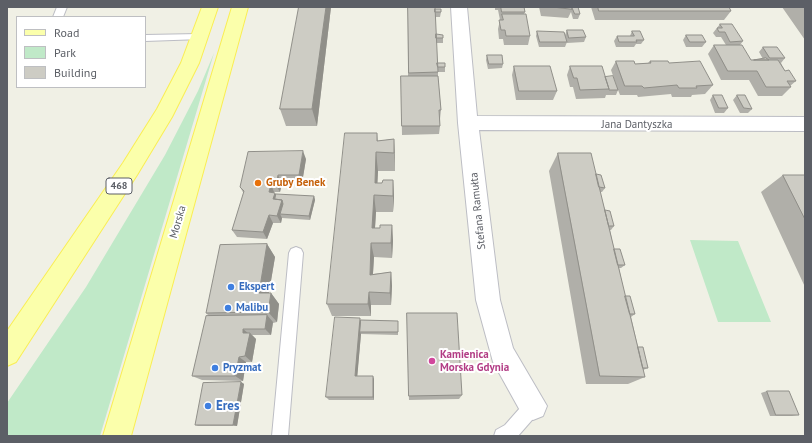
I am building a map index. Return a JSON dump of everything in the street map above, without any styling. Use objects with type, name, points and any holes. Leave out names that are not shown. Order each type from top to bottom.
[{"type":"main road","name":"468","points":[[7,353],[134,163],[164,112],[190,63],[210,7]]},
{"type":"main road","name":"Morska","points":[[117,436],[240,7]]},
{"type":"street","name":"Stefana Ramułta","points":[[459,7],[468,123],[488,300],[502,353],[533,406]]},
{"type":"street","name":"Jana Dantyszka","points":[[468,123],[805,124]]},
{"type":"lane","points":[[146,38],[199,37]]},
{"type":"lane","points":[[280,436],[296,253]]},
{"type":"lane","points":[[502,436],[511,431],[533,406]]},
{"type":"green space","points":[[214,53],[100,436],[7,436],[7,403],[86,287],[165,155],[198,91]]},
{"type":"green space","points":[[690,240],[738,241],[771,322],[718,322]]},
{"type":"building","points":[[299,7],[326,7],[312,109],[280,109]]},
{"type":"building","points":[[408,7],[435,7],[438,72],[409,73]]},
{"type":"building","points":[[501,7],[524,7],[525,12],[502,12]]},
{"type":"building","points":[[553,7],[571,7],[572,9]]},
{"type":"building","points":[[572,7],[578,7],[580,14],[575,14]]},
{"type":"building","points":[[598,7],[729,7],[731,11],[599,11]]},
{"type":"building","points":[[435,9],[441,9],[441,12],[435,12]]},
{"type":"building","points":[[502,14],[526,14],[530,36],[506,36],[505,30],[501,30],[499,20],[503,20]]},
{"type":"building","points":[[720,24],[732,24],[743,41],[730,42],[725,32],[719,32],[717,28],[722,28]]},
{"type":"building","points":[[567,30],[583,30],[586,37],[569,38]]},
{"type":"building","points":[[537,31],[564,32],[567,42],[540,42]]},
{"type":"building","points":[[632,31],[640,31],[644,40],[636,40],[637,42],[619,42],[617,36],[634,36]]},
{"type":"building","points":[[436,34],[443,35],[443,38],[436,38]]},
{"type":"building","points":[[686,35],[702,35],[706,42],[690,42]]},
{"type":"building","points":[[714,45],[742,45],[751,60],[778,60],[785,71],[789,70],[796,81],[787,81],[791,87],[766,87],[757,71],[728,71]]},
{"type":"building","points":[[763,47],[777,47],[785,58],[770,58]]},
{"type":"building","points":[[487,55],[502,55],[503,64],[489,64]]},
{"type":"building","points":[[766,58],[769,60],[754,60]]},
{"type":"building","points":[[616,61],[634,61],[635,64],[651,63],[650,61],[668,61],[669,63],[700,61],[713,85],[696,86],[697,88],[679,88],[677,85],[644,88],[642,86],[625,86]]},
{"type":"building","points":[[437,63],[445,63],[445,67],[438,67]]},
{"type":"building","points":[[514,66],[550,66],[557,91],[519,91]]},
{"type":"building","points":[[570,66],[602,66],[609,89],[580,90],[577,78],[574,78]]},
{"type":"building","points":[[401,76],[438,76],[441,110],[439,110],[440,126],[402,126]]},
{"type":"building","points":[[613,76],[618,90],[609,90],[605,77]]},
{"type":"building","points":[[713,95],[722,95],[728,108],[719,108]]},
{"type":"building","points":[[737,95],[745,95],[752,109],[744,108]]},
{"type":"building","points":[[345,133],[377,133],[377,141],[394,139],[394,153],[376,152],[375,183],[382,183],[383,180],[393,180],[393,196],[374,195],[372,228],[380,228],[380,225],[392,225],[391,243],[371,243],[370,275],[391,272],[390,293],[369,292],[368,304],[327,304]]},
{"type":"building","points":[[303,151],[299,175],[278,175],[276,185],[271,184],[269,192],[275,193],[273,199],[282,200],[277,216],[269,215],[263,232],[232,230],[244,191],[240,187],[248,152]]},
{"type":"building","points":[[558,153],[591,153],[645,377],[600,376]]},
{"type":"building","points":[[596,174],[601,175],[605,188],[599,187]]},
{"type":"building","points":[[783,175],[805,175],[805,219]]},
{"type":"building","points":[[276,194],[314,196],[309,216],[280,214],[283,204],[282,200],[275,199]]},
{"type":"building","points":[[605,210],[610,211],[614,226],[609,226]]},
{"type":"building","points":[[267,244],[259,293],[271,293],[268,312],[206,313],[220,245]]},
{"type":"building","points":[[614,249],[620,249],[625,265],[618,265]]},
{"type":"building","points":[[625,296],[630,296],[635,314],[630,314]]},
{"type":"building","name":"Kamienica Morska Gdynia","points":[[407,313],[457,313],[462,395],[409,396]]},
{"type":"building","points":[[267,315],[265,329],[243,329],[243,333],[250,333],[245,356],[239,357],[235,376],[192,376],[206,316]]},
{"type":"building","points":[[335,317],[360,318],[355,376],[373,376],[373,397],[326,397]]},
{"type":"building","points":[[361,320],[398,321],[398,332],[360,332]]},
{"type":"building","points":[[638,347],[643,347],[648,368],[643,368]]},
{"type":"building","points":[[241,382],[233,425],[195,425],[203,383]]},
{"type":"building","points":[[767,391],[789,391],[799,415],[776,415]]},
{"type":"place","name":"Gruby Benek","points":[[258,183]]},
{"type":"place","name":"Ekspert","points":[[231,287]]},
{"type":"place","name":"Malibu","points":[[228,308]]},
{"type":"place","name":"Kamienica Morska Gdynia","points":[[432,361]]},
{"type":"place","name":"Pryzmat","points":[[215,368]]},
{"type":"place","name":"Eres","points":[[208,406]]}]
